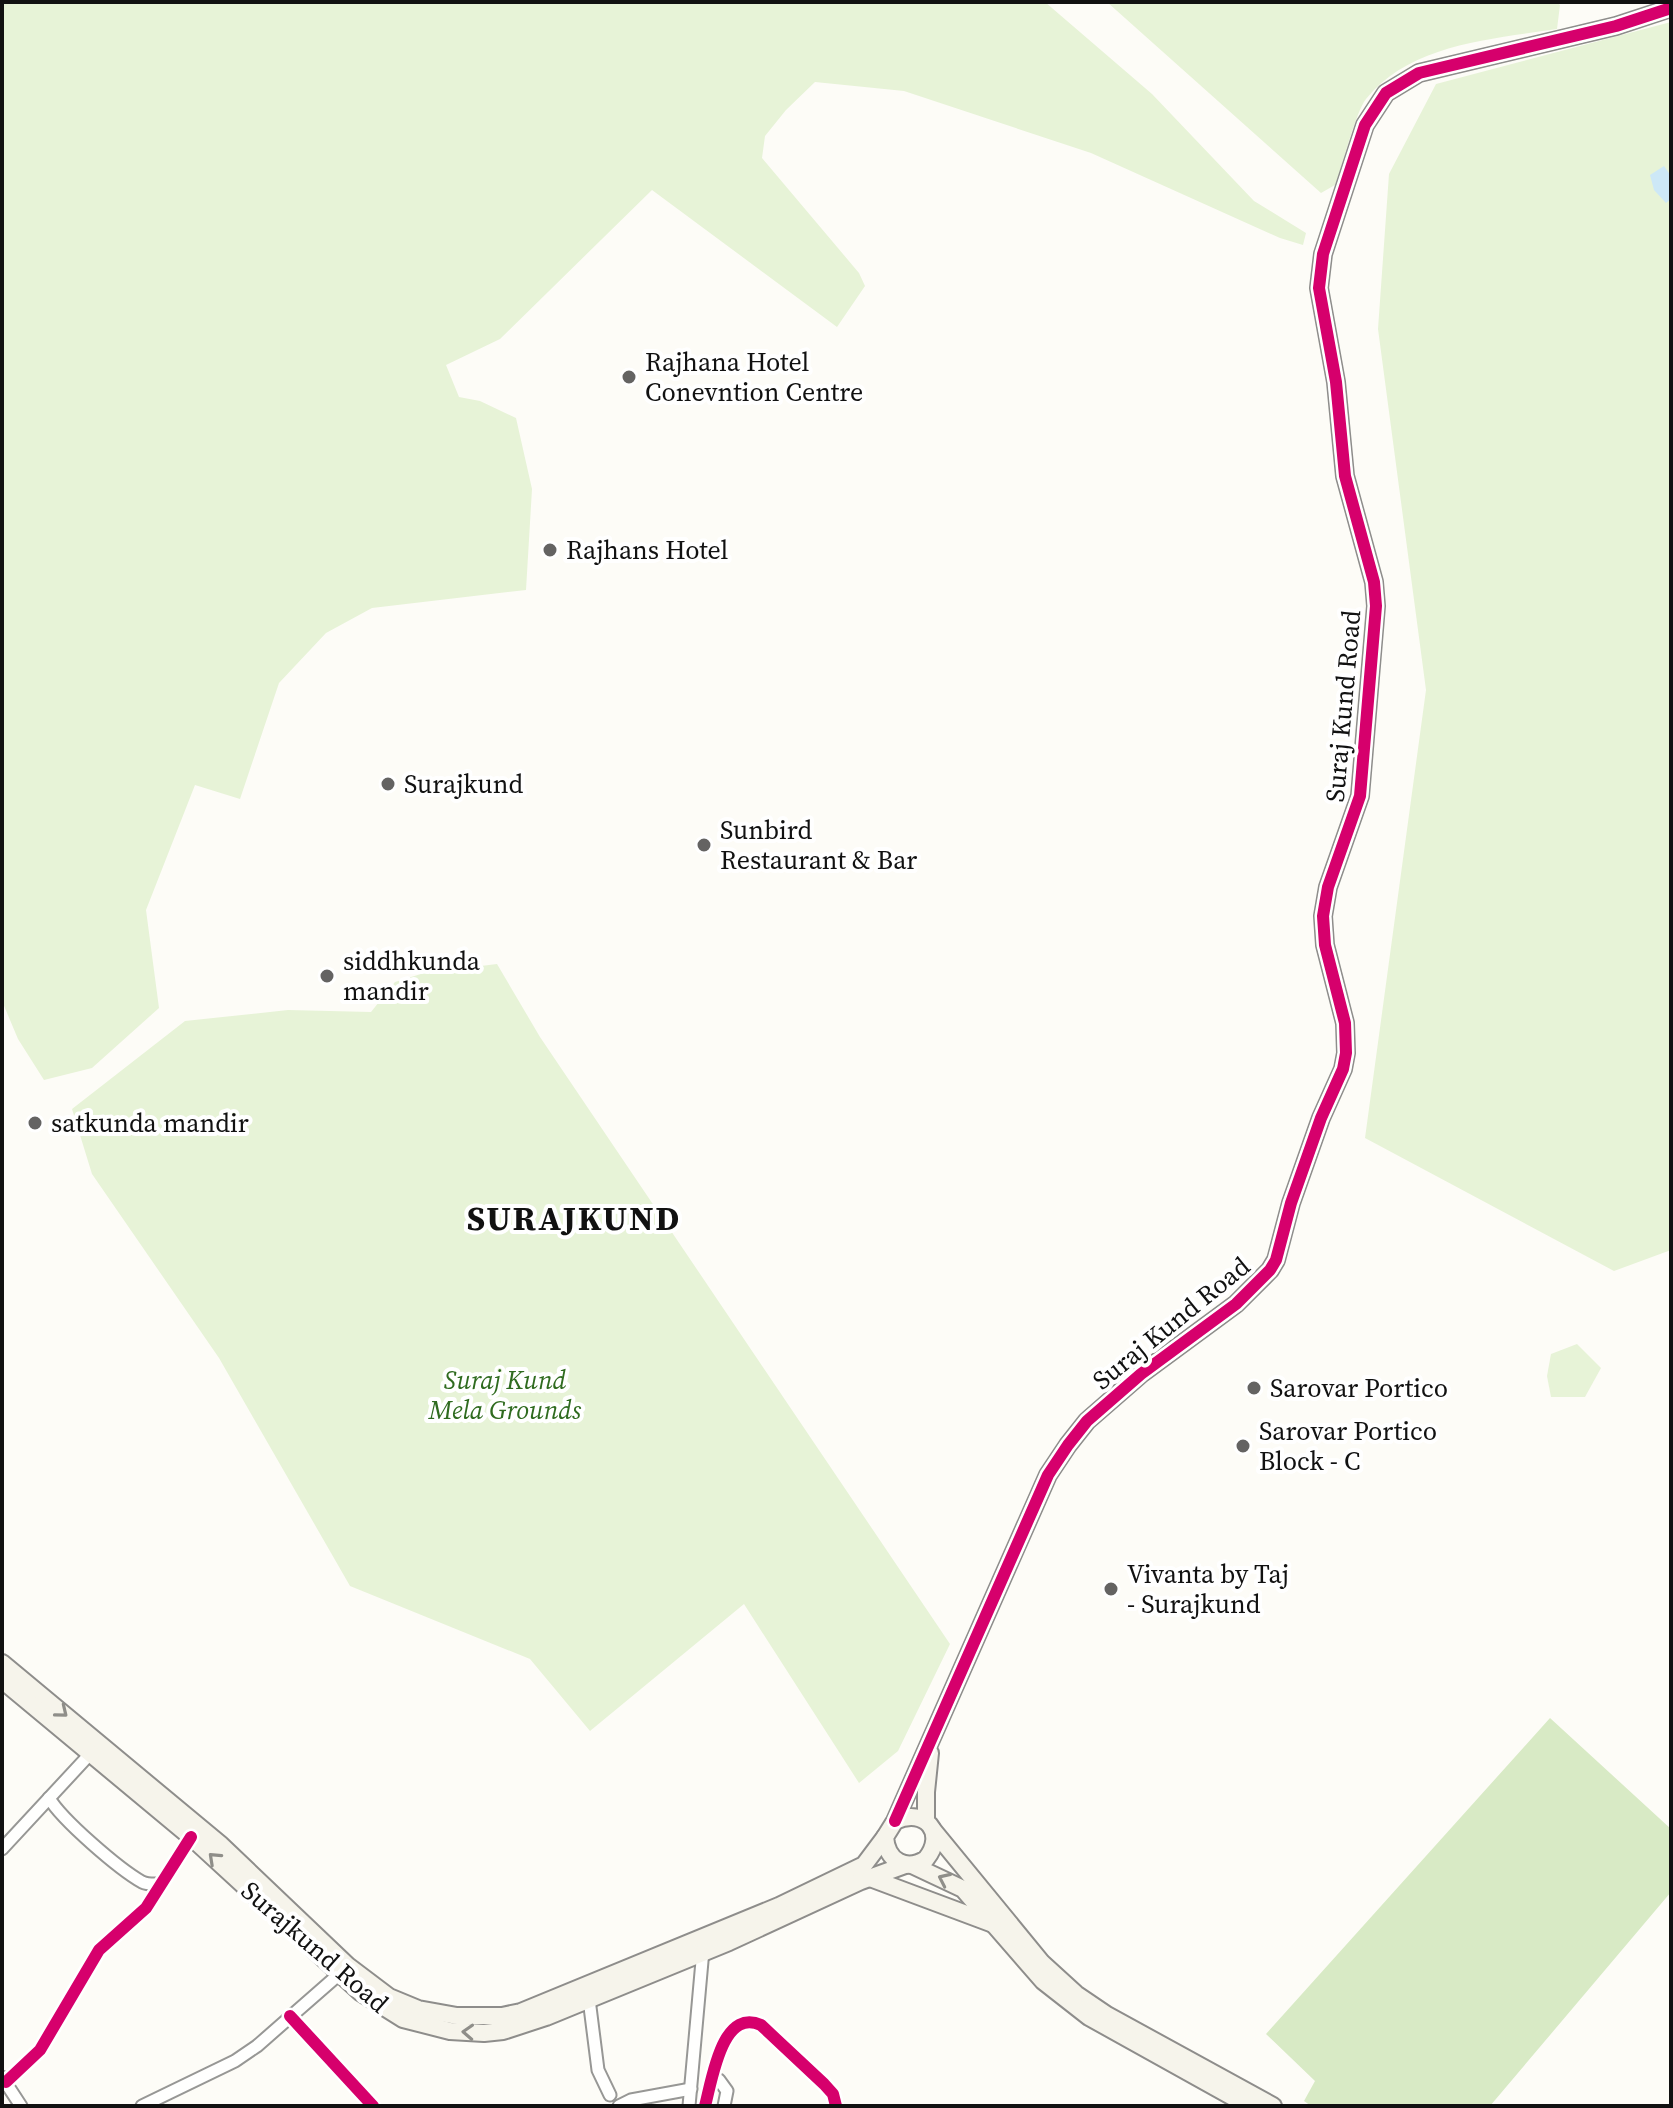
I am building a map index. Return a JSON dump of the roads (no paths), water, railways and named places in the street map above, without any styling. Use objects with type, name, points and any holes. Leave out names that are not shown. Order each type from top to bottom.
[{"type":"main road","name":"Suraj Kund Road","points":[[895,1821],[1048,1475],[1087,1421],[1131,1383],[1236,1304],[1270,1270],[1276,1260],[1291,1203],[1321,1118],[1343,1069],[1348,1037],[1325,945],[1323,916],[1328,887],[1360,796],[1376,606],[1374,582],[1347,488],[1336,382],[1319,288],[1323,254],[1365,125],[1386,93],[1419,73],[1616,26],[1671,8]]},
{"type":"main road","name":"Surajkund Road","points":[[2,1663],[221,1845],[379,2006],[403,2019],[468,2033],[503,2031],[523,2025],[589,1999],[704,1945],[864,1865],[885,1837]]},
{"type":"main road","name":"Surajkund Road","points":[[2,1680],[191,1837],[343,1970],[389,1997],[418,2009],[457,2016],[502,2016],[521,2012],[908,1865]]},
{"type":"main road","points":[[908,1865],[926,1859],[933,1851],[935,1842],[929,1825],[926,1792],[932,1735]]},
{"type":"main road","points":[[1249,2106],[1089,2017],[1043,1981],[963,1889],[893,1858],[885,1837],[895,1821],[913,1816],[929,1825],[1042,1963],[1076,1994],[1107,2015],[1273,2106]]},
{"type":"main road","points":[[870,1878],[995,1924]]},
{"type":"street","points":[[2,1849],[90,1754]]},
{"type":"street","points":[[49,1798],[60,1815],[102,1851],[143,1882],[161,1884]]},
{"type":"street","points":[[21,2106],[4,2079],[40,2050],[99,1950],[146,1908],[191,1837]]},
{"type":"street","points":[[689,2106],[704,1945]]},
{"type":"street","points":[[142,2106],[235,2061],[257,2046],[343,1970]]},
{"type":"street","points":[[589,1999],[598,2070],[610,2095]]},
{"type":"street","points":[[290,2016],[373,2106]]},
{"type":"street","points":[[705,2106],[718,2055],[734,2027],[742,2021],[761,2025],[824,2084],[833,2094],[836,2106]]},
{"type":"street","points":[[712,2078],[719,2080],[727,2091],[724,2106]]},
{"type":"street","points":[[619,2106],[631,2100],[691,2089]]},
{"type":"water","points":[[1664,166],[1671,176],[1671,199],[1666,203],[1654,190],[1650,175]]},
{"type":"place","name":"Rajhana Hotel Conevntion Centre","points":[[629,377]]},
{"type":"place","name":"Rajhans Hotel","points":[[550,550]]},
{"type":"place","name":"Surajkund","points":[[388,784]]},
{"type":"place","name":"Sunbird Restaurant & Bar","points":[[704,845]]},
{"type":"place","name":"siddhkunda mandir","points":[[327,976]]},
{"type":"place","name":"satkunda mandir","points":[[35,1123]]},
{"type":"place","name":"Sarovar Portico","points":[[1254,1388]]},
{"type":"place","name":"Sarovar Portico Block - C","points":[[1243,1446]]},
{"type":"place","name":"Vivanta by Taj - Surajkund","points":[[1111,1589]]},
{"type":"district","name":"SURAJKUND","points":[[574,1218]]},
{"type":"park label","name":"Suraj Kund Mela Grounds","points":[[505,1395]]}]
